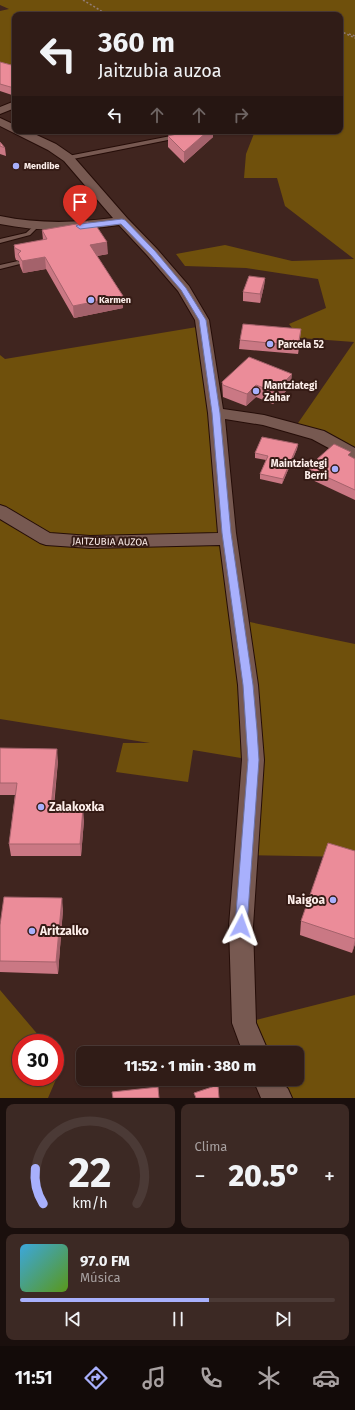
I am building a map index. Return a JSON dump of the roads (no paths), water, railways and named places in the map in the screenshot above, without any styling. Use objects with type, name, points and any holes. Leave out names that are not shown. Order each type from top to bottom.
[{"type":"street","points":[[0,111],[12,105]]},
{"type":"street","points":[[0,122],[12,128]]},
{"type":"street","points":[[24,134],[52,147],[68,158],[122,222],[152,252],[184,289],[202,320],[216,413],[228,539],[248,685],[253,760],[241,926],[244,1023],[253,1046]]},
{"type":"street","points":[[0,220],[36,226],[67,227],[122,222]]},
{"type":"street","points":[[216,413],[264,420],[318,435],[355,455]]},
{"type":"street","name":"JAITZUBIA AUZOA","points":[[0,511],[46,539],[90,542],[228,539]]},
{"type":"street","points":[[269,1086],[278,1098]]},
{"type":"lane","points":[[68,158],[176,137]]},
{"type":"lane","points":[[0,241],[28,234],[36,226]]},
{"type":"lane","points":[[0,267],[18,263]]},
{"type":"place","name":"Mendibe","points":[[16,166]]},
{"type":"place","name":"Karmen","points":[[91,300]]},
{"type":"place","name":"Parcela 52","points":[[270,344]]},
{"type":"place","name":"Mantziategi Zahar","points":[[256,391]]},
{"type":"place","name":"Maintziategi Berri","points":[[335,469]]},
{"type":"place","name":"Zalakoxka","points":[[41,807]]},
{"type":"place","name":"Naigoa","points":[[333,900]]},
{"type":"place","name":"Aritzalko","points":[[32,931]]}]
